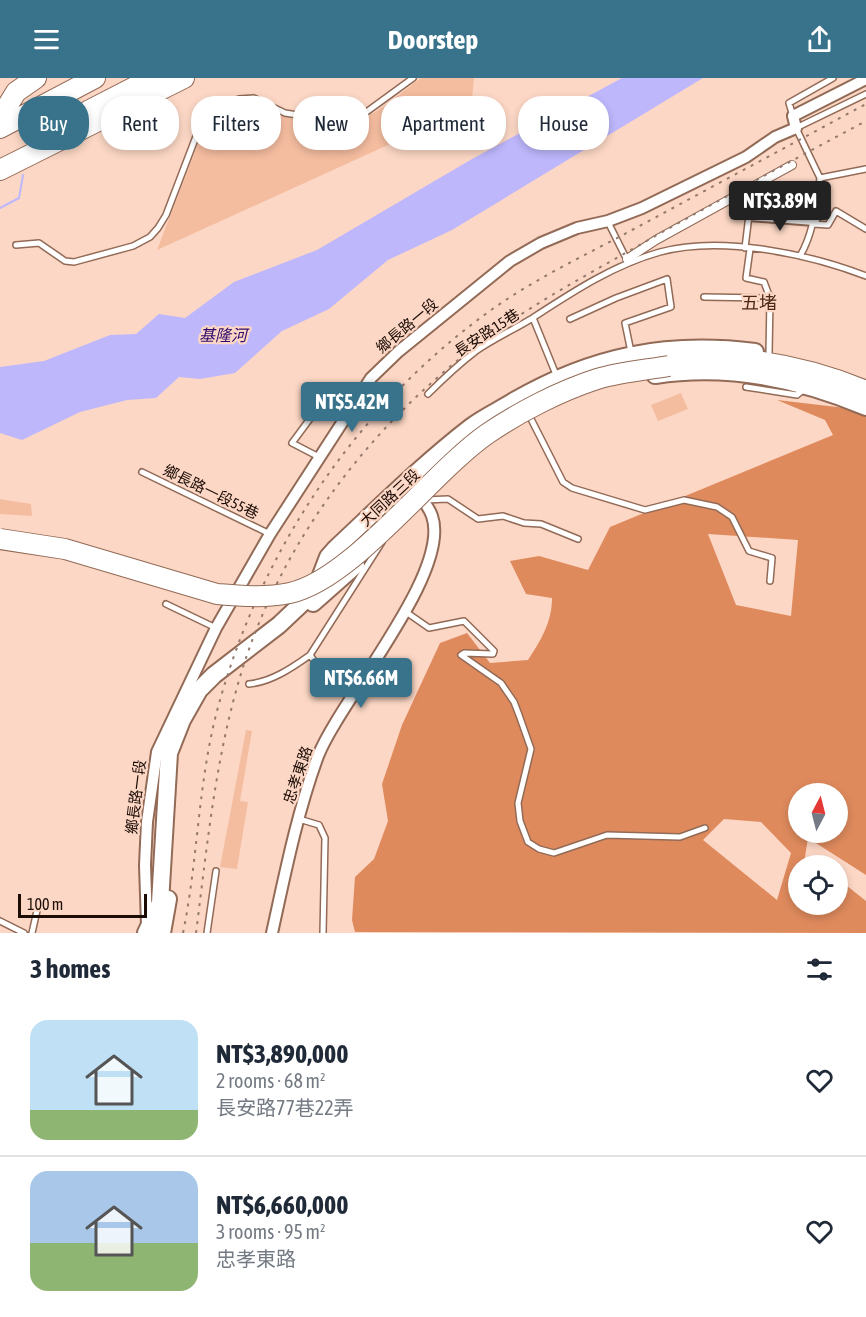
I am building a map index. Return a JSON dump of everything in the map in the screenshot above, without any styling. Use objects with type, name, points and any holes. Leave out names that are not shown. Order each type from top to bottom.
[{"type":"highway","points":[[1,121],[16,92],[36,78]]},
{"type":"highway","points":[[1,121],[71,78]]},
{"type":"highway","points":[[1,121],[94,78]]},
{"type":"highway","points":[[0,157],[152,78]]},
{"type":"highway","points":[[0,170],[184,78]]},
{"type":"highway","points":[[0,534],[77,546],[207,585],[240,590],[289,587],[327,569],[344,557],[463,445],[484,429],[583,377],[710,357],[769,363],[806,371],[866,392]]},
{"type":"highway","points":[[0,539],[65,549],[217,594],[240,596],[291,592],[319,581],[348,561],[468,448],[512,418],[597,379],[665,363],[742,366],[789,375],[866,399]]},
{"type":"main road","name":"大同路三段","points":[[152,932],[160,903],[169,753],[182,720],[199,690],[214,675],[279,625],[315,591],[328,557],[406,483],[472,426],[557,377],[632,354],[691,347],[769,354],[824,367],[866,381]]},
{"type":"main road","name":"大同路三段","points":[[152,932],[168,906],[175,758],[187,724],[206,693],[220,678],[283,629],[382,542],[424,500],[480,450],[530,417],[601,386],[671,373],[755,374],[806,385],[866,406]]},
{"type":"street","points":[[796,128],[793,117],[866,79]]},
{"type":"street","name":"鄉長路一段","points":[[152,932],[147,822],[157,752],[216,628],[270,534],[371,378],[393,357],[510,261],[541,243],[578,228],[608,221],[642,208],[746,158],[775,137],[796,128]]},
{"type":"street","points":[[628,261],[656,240],[792,165]]},
{"type":"street","points":[[749,215],[814,222]]},
{"type":"street","name":"忠孝東路","points":[[272,933],[299,819],[319,754],[351,697],[406,612],[423,578],[432,545],[433,517],[424,500],[406,483]]},
{"type":"lane","points":[[16,245],[39,243],[65,261],[74,262],[133,246],[150,237],[166,215],[197,134],[214,107],[239,99],[254,98],[285,112],[310,117],[351,118],[365,113],[413,78]]},
{"type":"lane","points":[[793,117],[789,103],[833,78]]},
{"type":"lane","points":[[800,256],[809,241],[814,222],[820,178],[796,128],[866,94]]},
{"type":"lane","points":[[820,178],[866,170]]},
{"type":"lane","points":[[745,203],[749,215],[746,278],[764,282],[770,298],[769,354]]},
{"type":"lane","points":[[814,222],[828,225],[836,211],[866,229]]},
{"type":"lane","points":[[608,221],[628,261]]},
{"type":"lane","name":"長安路15巷","points":[[428,394],[475,352],[628,261],[675,249],[748,249],[800,256],[866,276]]},
{"type":"lane","points":[[570,319],[616,298],[667,279],[671,307],[626,323],[632,354]]},
{"type":"lane","points":[[704,297],[770,298]]},
{"type":"lane","points":[[533,318],[568,400]]},
{"type":"lane","points":[[746,387],[797,395],[803,393],[806,385]]},
{"type":"lane","points":[[319,457],[292,443],[332,389],[354,403]]},
{"type":"lane","points":[[530,417],[563,482],[572,488],[645,510],[684,500],[717,507],[732,517],[749,551],[772,558],[770,581]]},
{"type":"lane","name":"鄉長路一段55巷","points":[[142,472],[270,534]]},
{"type":"lane","points":[[424,500],[447,499],[478,519],[503,516],[524,523],[541,524],[578,539]]},
{"type":"lane","points":[[249,684],[258,683],[292,668],[310,655],[382,542]]},
{"type":"lane","points":[[166,604],[216,628]]},
{"type":"lane","points":[[406,612],[429,628],[464,621],[494,651],[494,654],[464,653],[461,655],[501,683],[519,715],[531,749],[518,803],[519,821],[528,842],[539,849],[554,853],[607,835],[680,837],[705,828]]},
{"type":"lane","points":[[310,655],[322,672],[351,697]]},
{"type":"lane","points":[[299,819],[319,825],[325,838],[323,933]]},
{"type":"lane","points":[[207,933],[216,872]]},
{"type":"lane","points":[[32,933],[38,906]]},
{"type":"lane","points":[[0,921],[24,933]]},
{"type":"shaded area","points":[[421,78],[474,78],[472,96],[397,96]]},
{"type":"shaded area","points":[[381,108],[381,148],[157,250],[196,150],[281,150],[281,115],[293,118],[293,150],[369,150],[369,116]]},
{"type":"shaded area","points":[[681,393],[688,409],[658,421],[651,405]]},
{"type":"shaded area","points":[[777,400],[854,409],[866,416],[866,875],[848,864],[848,855],[835,855],[816,843],[848,843],[848,783],[788,783],[788,843],[807,843],[805,855],[790,855],[761,822],[724,819],[703,840],[777,900],[788,863],[788,915],[848,915],[848,887],[866,901],[866,933],[355,932],[352,920],[355,877],[374,859],[388,821],[382,784],[402,725],[440,643],[467,633],[490,663],[528,660],[545,630],[552,607],[552,598],[526,594],[510,561],[539,556],[588,570],[610,527],[833,435],[825,420]],"holes":[[[708,534],[798,540],[791,616],[736,605]]]},
{"type":"shaded area","points":[[0,499],[31,504],[32,516],[0,514]]},
{"type":"shaded area","points":[[246,730],[252,731],[240,801],[248,802],[237,869],[220,867]]},
{"type":"water","name":"基隆河","points":[[622,78],[703,78],[609,135],[609,96],[589,96]]},
{"type":"water","name":"基隆河","points":[[518,134],[518,150],[584,150],[452,230],[388,260],[329,309],[282,331],[235,373],[200,379],[179,377],[156,398],[127,400],[80,412],[22,440],[0,433],[0,367],[44,361],[110,335],[136,334],[159,314],[185,318],[234,282],[317,250],[489,150],[506,150],[506,141]]},
{"type":"waterway","points":[[0,208],[19,198],[23,175]]},
{"type":"railway","points":[[183,933],[211,738],[235,652],[258,596],[286,541],[318,489],[355,439],[395,393],[439,351],[504,301],[558,269],[866,104]]},
{"type":"railway","points":[[196,933],[218,772],[240,677],[258,625],[282,574],[309,526],[341,480],[377,437],[416,397],[458,360],[502,327],[643,243],[866,121]]},
{"type":"district","name":"五堵","points":[[759,303]]}]
